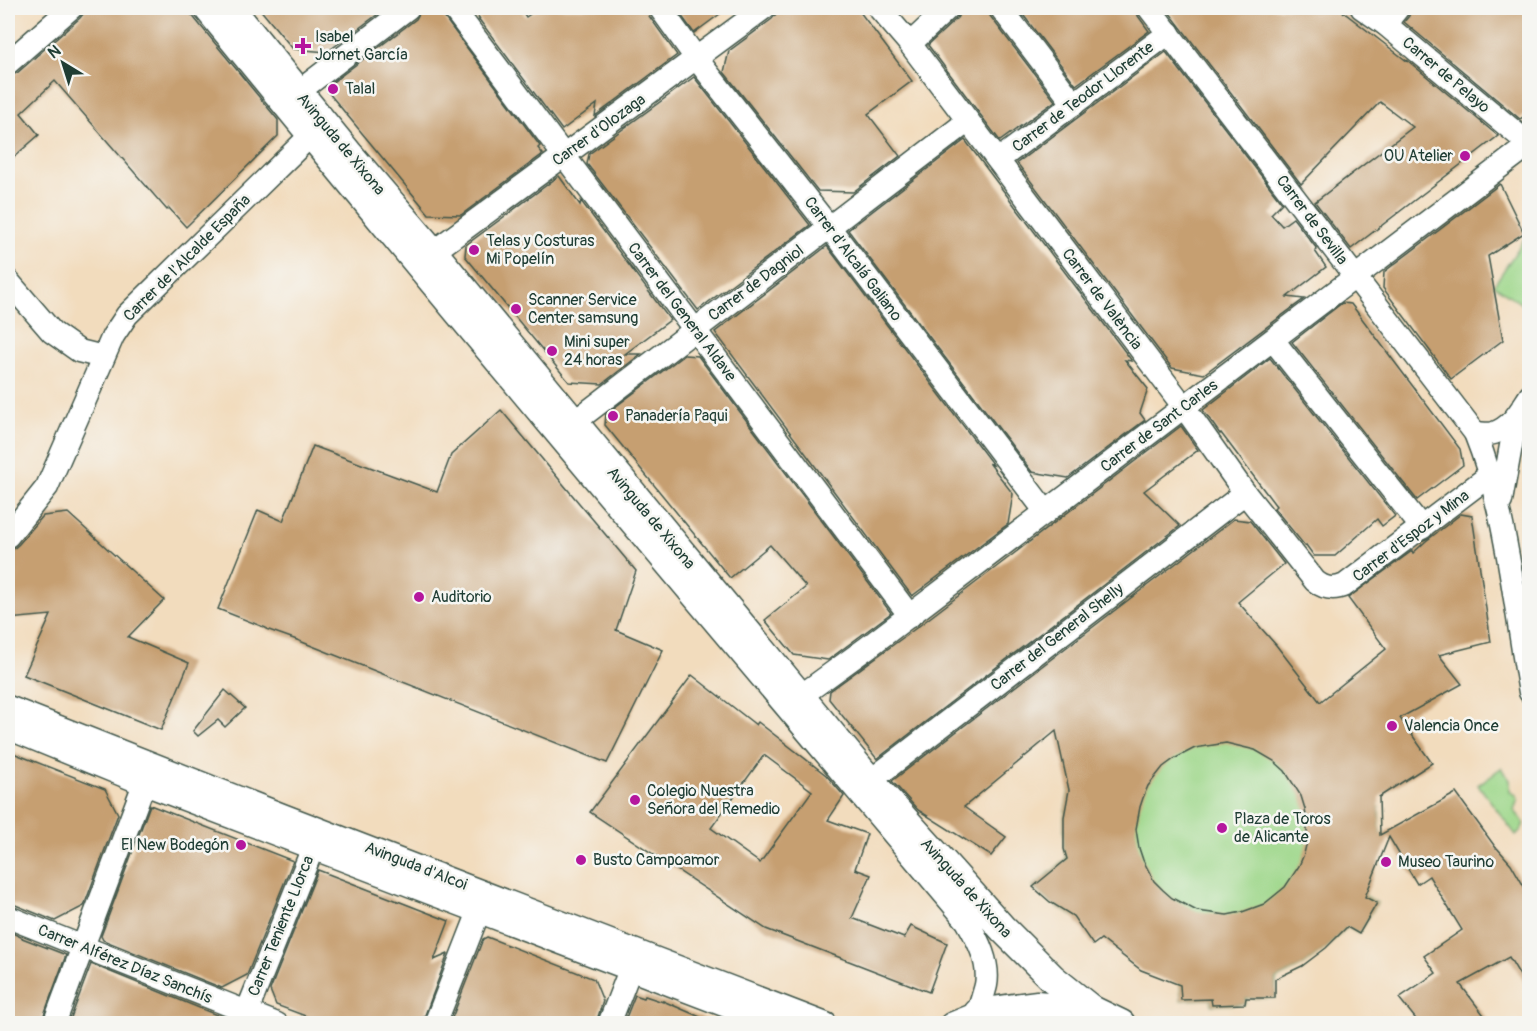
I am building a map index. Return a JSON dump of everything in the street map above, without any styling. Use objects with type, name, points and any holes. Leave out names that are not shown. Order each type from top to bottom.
[{"type":"main road","name":"Avinguda de Xixona","points":[[230,8],[298,92],[317,131],[433,252],[573,423],[794,702],[870,781],[1003,929],[1052,978],[1092,1010]]},
{"type":"main road","name":"Avinguda d'Alcoi","points":[[8,725],[145,781],[317,837],[480,909],[634,958],[782,1023]]},
{"type":"main road","points":[[989,1018],[1036,1005],[1092,1010],[1121,1023]]},
{"type":"street","name":"Avinguda de Xixona","points":[[204,8],[317,131],[561,439],[794,702],[968,921],[980,943],[985,963],[989,1018]]},
{"type":"street","points":[[298,92],[408,8]]},
{"type":"street","name":"Carrer del General Aldave","points":[[453,8],[910,616]]},
{"type":"street","name":"Carrer d'Alcalá Galiano","points":[[660,8],[696,58],[829,227],[1046,512]]},
{"type":"street","name":"Carrer d'Olozaga","points":[[433,252],[764,8]]},
{"type":"street","name":"Carrer de València","points":[[879,8],[910,44],[998,160],[1184,407],[1245,493],[1315,581],[1328,588]]},
{"type":"street","points":[[910,44],[948,8]]},
{"type":"street","points":[[1001,8],[1074,104]]},
{"type":"street","name":"Carrer de Sevilla","points":[[1149,8],[1475,433],[1499,508],[1530,692]]},
{"type":"street","name":"Carrer de Pelayo","points":[[1362,8],[1391,16],[1529,144]]},
{"type":"street","points":[[8,63],[57,12]]},
{"type":"street","name":"Carrer de Teodor Llorente","points":[[998,160],[1168,33]]},
{"type":"street","name":"Carrer de Dagniol","points":[[573,423],[968,122]]},
{"type":"street","name":"Carrer de l'Alcalde España","points":[[8,536],[47,487],[103,357],[127,315],[317,131]]},
{"type":"street","name":"Carrer de Sant Carles","points":[[794,702],[1529,144]]},
{"type":"street","points":[[8,281],[52,332],[79,351],[103,357]]},
{"type":"street","points":[[1273,340],[1422,528]]},
{"type":"street","points":[[1475,433],[1492,434],[1506,427],[1516,418],[1530,396]]},
{"type":"street","name":"Carrer de Sevilla","points":[[1499,508],[1516,418]]},
{"type":"street","name":"Carrer d'Espoz y Mina","points":[[1328,588],[1335,589],[1346,585],[1490,475]]},
{"type":"street","name":"Carrer del General Shelly","points":[[870,781],[1245,493]]},
{"type":"street","name":"Avinguda d'Alcoi","points":[[8,707],[317,837],[634,958],[826,1023]]},
{"type":"street","points":[[54,1023],[145,781]]},
{"type":"street","name":"Carrer Teniente Llorca","points":[[245,1018],[317,837]]},
{"type":"street","points":[[435,1023],[480,909]]},
{"type":"street","name":"Carrer Alférez Díaz Sanchís","points":[[8,917],[83,947],[245,1018],[277,1023]]},
{"type":"street","points":[[609,1023],[634,958]]},
{"type":"street","points":[[951,1023],[989,1018]]},
{"type":"green space","points":[[1529,232],[1529,309],[1494,285]]},
{"type":"green space","name":"Plaza de Toros de Alicante","points":[[1144,691],[1379,807],[1380,839],[1365,896],[1377,903],[1359,934],[1347,927],[1326,948],[1302,966],[1276,979],[1275,998],[1246,998],[1245,1004],[1212,1005],[1211,999],[1181,1000],[1180,982],[1050,902],[1033,887],[1066,859],[1064,817],[1069,790],[1080,759]]},
{"type":"green space","points":[[1501,768],[1510,780],[1510,792],[1518,799],[1514,810],[1524,824],[1516,835],[1478,785]]},
{"type":"building","points":[[84,8],[186,8],[278,120],[278,136],[186,227],[169,208],[167,210],[55,81],[21,113],[39,135],[8,162],[8,76],[17,73],[80,18],[84,13]]},
{"type":"building","points":[[259,8],[386,8],[327,52],[293,49]]},
{"type":"building","points":[[472,8],[520,8],[526,17],[539,8],[647,8],[649,16],[677,55],[595,116],[597,104],[562,130]]},
{"type":"building","points":[[676,8],[728,8],[694,33]]},
{"type":"building","points":[[777,8],[857,8],[912,81],[868,114],[900,156],[853,192],[818,191],[724,72],[729,51],[772,19]]},
{"type":"building","points":[[961,8],[988,8],[990,16],[1055,101],[1000,141],[928,45],[957,18]]},
{"type":"building","points":[[1018,8],[1136,8],[1138,16],[1149,31],[1076,85]]},
{"type":"building","points":[[1166,8],[1338,8],[1408,62],[1407,60],[1498,136],[1351,249],[1315,202],[1413,127],[1380,102],[1301,184]]},
{"type":"building","points":[[1411,8],[1530,8],[1530,112],[1520,119],[1404,22]]},
{"type":"building","points":[[421,10],[441,13],[540,146],[538,148],[543,154],[461,215],[429,214],[328,92],[329,85],[416,19]]},
{"type":"building","points":[[1166,52],[1282,203],[1271,214],[1282,226],[1293,218],[1317,249],[1315,251],[1326,267],[1287,297],[1304,299],[1204,374],[1172,368],[1017,163]]},
{"type":"building","points":[[694,77],[810,225],[698,310],[587,164],[589,154]]},
{"type":"building","points":[[965,140],[1132,361],[1125,360],[1148,389],[1140,413],[1145,420],[1068,478],[1032,472],[848,230]]},
{"type":"building","points":[[559,176],[580,205],[581,201],[670,320],[625,354],[641,354],[602,384],[569,382],[465,256],[466,245]]},
{"type":"building","points":[[1500,184],[1524,233],[1488,256],[1503,340],[1451,379],[1383,288],[1384,272]]},
{"type":"building","points":[[827,246],[1013,494],[1008,524],[912,596],[715,332]]},
{"type":"building","points":[[1342,303],[1351,304],[1460,449],[1463,465],[1417,500],[1292,342]]},
{"type":"building","points":[[684,355],[698,356],[891,613],[828,660],[794,655],[765,620],[806,587],[770,545],[730,578],[605,425],[606,414]]},
{"type":"building","points":[[1270,358],[1395,516],[1382,526],[1377,519],[1335,556],[1314,556],[1274,508],[1276,506],[1203,410]]},
{"type":"building","points":[[501,410],[636,571],[616,630],[663,650],[607,763],[218,609],[258,510],[283,521],[313,446],[437,492],[451,455]]},
{"type":"building","points":[[1181,426],[1198,450],[1144,491],[1180,526],[877,759],[829,699],[830,691]]},
{"type":"building","points":[[68,513],[164,600],[128,637],[189,663],[161,730],[24,675],[51,615],[8,619],[8,554],[43,516]]},
{"type":"building","points":[[1461,514],[1472,516],[1491,642],[1439,655],[1462,684],[1400,718],[1432,763],[1379,797],[1380,835],[1456,793],[1496,848],[1511,864],[1530,897],[1530,992],[1509,957],[1460,984],[1490,1023],[1419,1023],[1399,998],[1436,973],[1424,956],[1462,930],[1429,876],[1417,884],[1389,837],[1365,897],[1377,903],[1359,934],[1347,927],[1326,948],[1302,966],[1275,979],[1275,998],[1246,998],[1245,1004],[1212,1005],[1211,999],[1181,1000],[1180,985],[1141,970],[1101,939],[1093,945],[1073,916],[1050,902],[1033,887],[1067,859],[1064,849],[1064,817],[1069,790],[1056,731],[964,807],[1006,837],[991,856],[918,810],[892,781],[1234,519],[1250,521],[1284,564],[1238,602],[1276,645],[1320,702],[1386,649],[1348,598],[1412,551],[1413,553]],"holes":[[[1226,743],[1255,750],[1274,761],[1285,771],[1301,796],[1307,824],[1304,854],[1285,887],[1264,904],[1227,915],[1197,911],[1172,898],[1163,890],[1154,881],[1143,860],[1136,829],[1143,798],[1148,786],[1163,767],[1195,748]]]},
{"type":"building","points":[[692,675],[756,725],[758,722],[826,775],[844,796],[828,820],[867,834],[855,869],[871,875],[852,918],[904,938],[911,926],[947,943],[929,992],[766,929],[590,812]],"holes":[[[764,755],[812,791],[760,863],[711,828]]]},
{"type":"building","points":[[225,690],[245,708],[225,727],[218,720],[198,736],[193,731]]},
{"type":"building","points":[[8,751],[105,789],[118,814],[84,906],[55,921],[8,904]]},
{"type":"building","points":[[150,805],[293,861],[247,975],[222,988],[103,940],[101,936]]},
{"type":"building","points":[[318,870],[449,921],[434,960],[448,954],[422,1023],[324,1023],[276,1005],[270,990]]},
{"type":"building","points":[[8,931],[66,955],[41,1023],[8,1023]]},
{"type":"building","points":[[487,937],[594,979],[603,1001],[596,1023],[450,1023],[483,939]]},
{"type":"building","points":[[91,964],[229,1020],[229,1023],[69,1023]]},
{"type":"building","points":[[635,995],[663,1001],[714,1023],[624,1023]]},
{"type":"place","name":"Isabel Jornet García","points":[[303,46]]},
{"type":"place","name":"Talal","points":[[333,89]]},
{"type":"place","name":"OU Atelier","points":[[1465,156]]},
{"type":"place","name":"Telas y Costuras Mi Popelín","points":[[474,250]]},
{"type":"place","name":"Scanner Service Center samsung","points":[[516,309]]},
{"type":"place","name":"Mini super 24 horas","points":[[552,351]]},
{"type":"place","name":"Panadería Paqui","points":[[613,416]]},
{"type":"place","name":"Auditorio","points":[[419,597]]},
{"type":"place","name":"Valencia Once","points":[[1392,726]]},
{"type":"place","name":"Colegio Nuestra Señora del Remedio","points":[[635,800]]},
{"type":"place","name":"Plaza de Toros de Alicante","points":[[1222,828]]},
{"type":"place","name":"El New Bodegón","points":[[241,845]]},
{"type":"place","name":"Busto Campoamor","points":[[581,860]]},
{"type":"place","name":"Museo Taurino","points":[[1386,862]]}]
